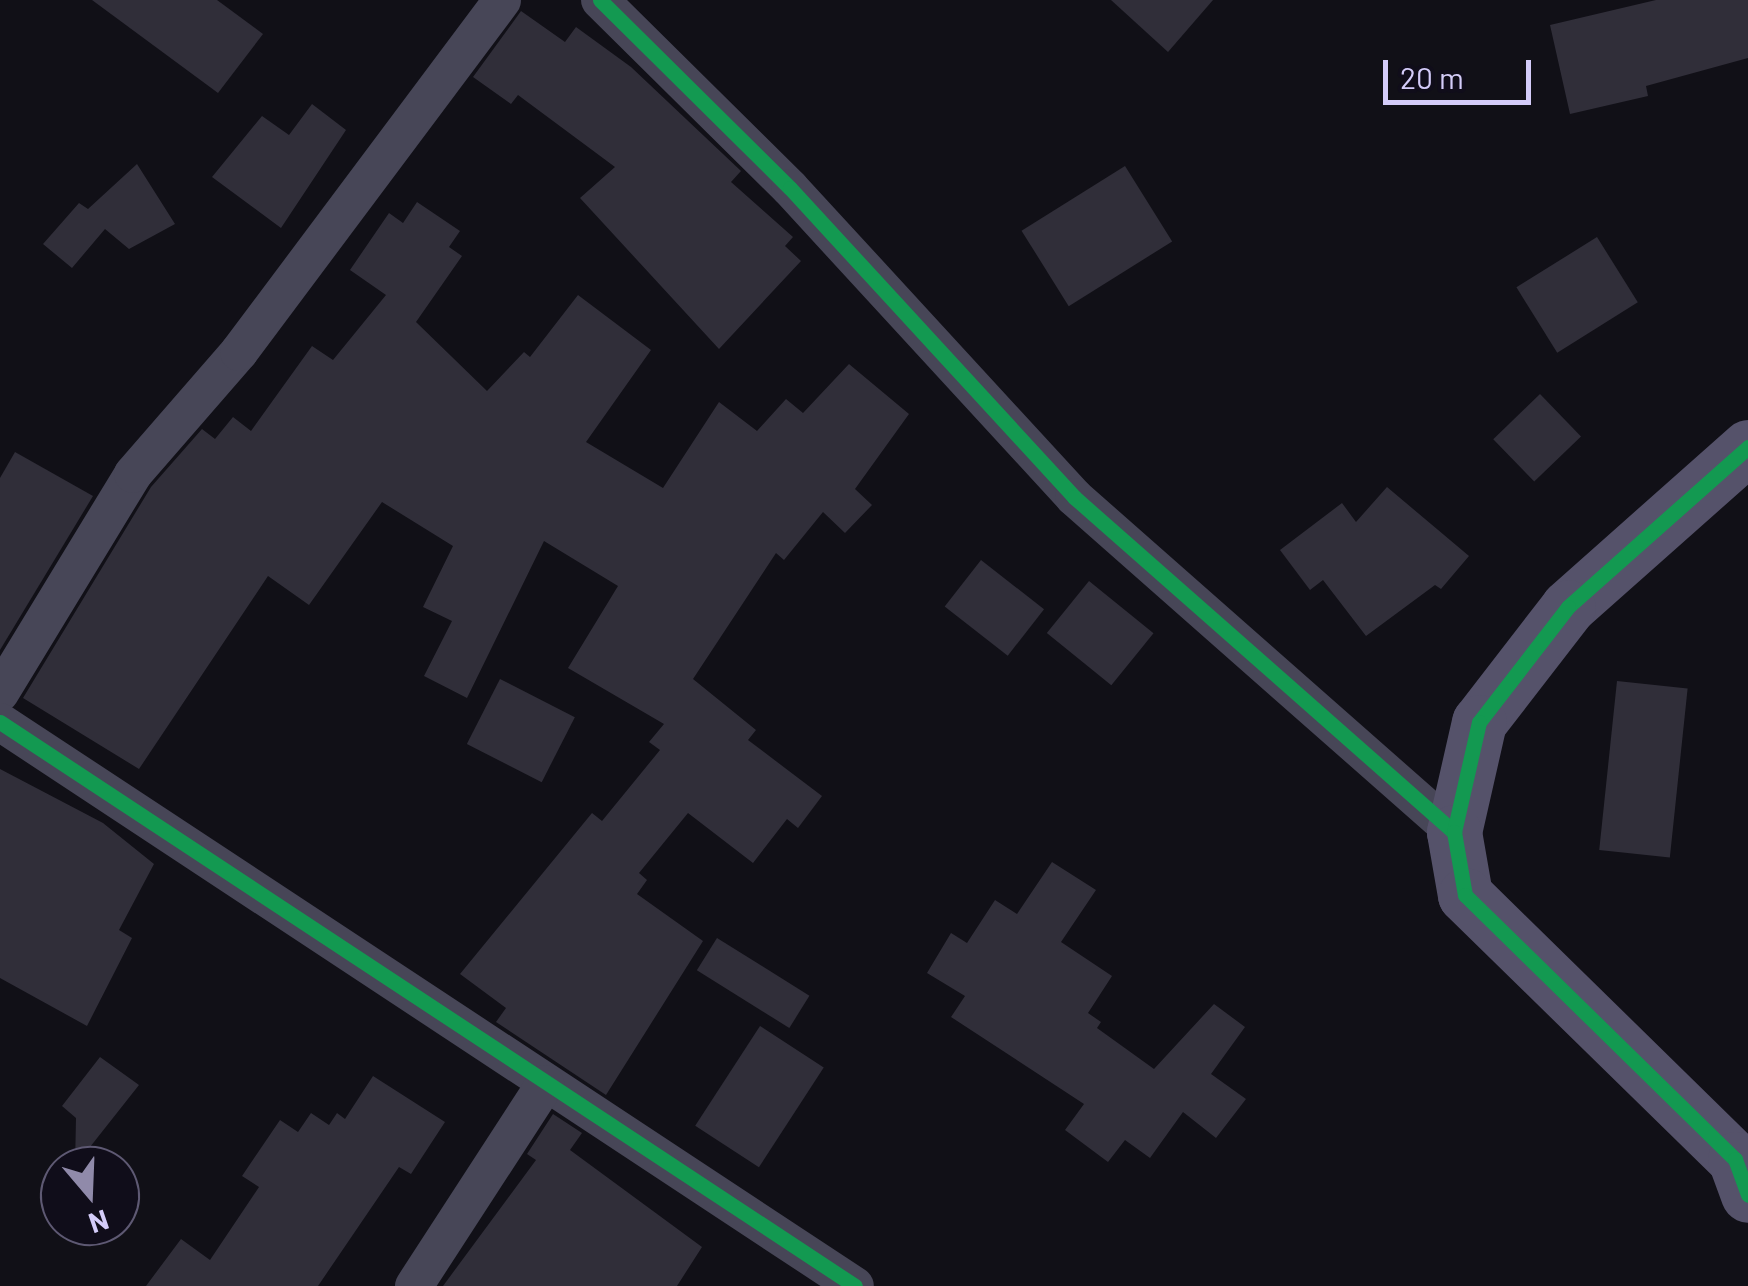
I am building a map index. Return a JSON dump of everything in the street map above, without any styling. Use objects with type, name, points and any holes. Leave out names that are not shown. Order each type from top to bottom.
[{"type":"street","points":[[0,693],[132,474],[239,352],[502,0]]},
{"type":"street","points":[[600,0],[790,188],[1074,497],[1454,832]]},
{"type":"street","points":[[1748,448],[1568,607],[1478,722],[1454,832],[1465,894],[1735,1160],[1748,1195]]},
{"type":"street","points":[[0,722],[855,1286]]},
{"type":"street","points":[[414,1286],[546,1084]]},
{"type":"building","points":[[92,0],[217,0],[263,34],[218,93]]},
{"type":"building","points":[[1111,0],[1213,0],[1168,52]]},
{"type":"building","points":[[1656,0],[1748,0],[1748,58],[1646,86],[1648,96],[1570,114],[1550,25]]},
{"type":"building","points":[[521,11],[565,42],[576,27],[631,67],[741,171],[731,182],[793,237],[785,246],[801,261],[719,349],[580,198],[615,167],[518,95],[511,104],[473,77]]},
{"type":"building","points":[[312,104],[346,130],[281,228],[212,177],[262,116],[289,135]]},
{"type":"building","points":[[137,164],[175,224],[129,249],[105,229],[72,268],[43,244],[79,203],[88,209]]},
{"type":"building","points":[[1125,166],[1172,241],[1069,306],[1022,231]]},
{"type":"building","points":[[417,202],[460,231],[449,247],[462,256],[416,322],[487,391],[524,352],[530,357],[578,295],[651,350],[586,442],[663,488],[719,402],[757,431],[786,399],[803,413],[849,364],[909,414],[855,489],[872,505],[845,533],[823,512],[784,560],[776,553],[693,679],[756,730],[748,740],[822,796],[798,828],[787,819],[753,863],[688,813],[639,873],[647,880],[637,894],[703,941],[606,1095],[496,1022],[506,1008],[460,974],[592,813],[602,821],[660,750],[649,742],[664,724],[568,668],[618,586],[544,541],[467,698],[424,676],[452,621],[423,607],[453,546],[382,502],[309,605],[268,576],[139,769],[23,698],[151,487],[202,429],[215,439],[233,417],[251,431],[312,346],[333,360],[386,295],[350,270],[389,213],[403,223]]},
{"type":"building","points":[[1597,237],[1638,302],[1557,353],[1516,287]]},
{"type":"building","points":[[1540,394],[1581,436],[1534,482],[1493,439]]},
{"type":"building","points":[[15,452],[93,496],[0,650],[0,478]]},
{"type":"building","points":[[1387,487],[1469,556],[1441,589],[1435,585],[1366,636],[1323,580],[1310,590],[1280,550],[1342,503],[1356,522]]},
{"type":"building","points":[[981,560],[1044,609],[1008,656],[945,606]]},
{"type":"building","points":[[1089,581],[1154,633],[1111,685],[1047,633]]},
{"type":"building","points":[[500,679],[575,717],[542,782],[467,744]]},
{"type":"building","points":[[1617,681],[1688,688],[1670,857],[1599,850]]},
{"type":"building","points":[[0,769],[103,823],[154,864],[119,930],[132,938],[87,1026],[0,978]]},
{"type":"building","points":[[1052,862],[1096,890],[1061,942],[1112,976],[1088,1013],[1101,1022],[1097,1028],[1154,1069],[1214,1004],[1245,1027],[1211,1074],[1246,1099],[1216,1138],[1183,1112],[1150,1158],[1125,1140],[1108,1162],[1065,1130],[1084,1104],[951,1017],[965,996],[927,973],[951,933],[967,943],[995,900],[1017,914]]},
{"type":"building","points":[[717,938],[809,996],[789,1028],[697,970]]},
{"type":"building","points":[[760,1026],[824,1067],[759,1167],[695,1126]]},
{"type":"building","points":[[100,1057],[139,1085],[91,1146],[75,1146],[76,1118],[62,1106]]},
{"type":"building","points":[[373,1076],[445,1122],[411,1174],[399,1167],[318,1286],[146,1286],[181,1239],[210,1260],[259,1187],[242,1176],[280,1120],[298,1132],[311,1113],[329,1125],[337,1113],[345,1119]]},
{"type":"building","points":[[553,1114],[582,1133],[570,1150],[702,1247],[677,1286],[443,1286],[536,1160],[527,1154]]},
{"type":"cycle path","points":[[600,0],[790,188],[1074,497],[1454,832]]},
{"type":"cycle path","points":[[1748,447],[1568,607],[1479,722],[1454,832],[1465,895],[1735,1159],[1748,1195]]},
{"type":"cycle path","points":[[0,722],[855,1286]]}]
